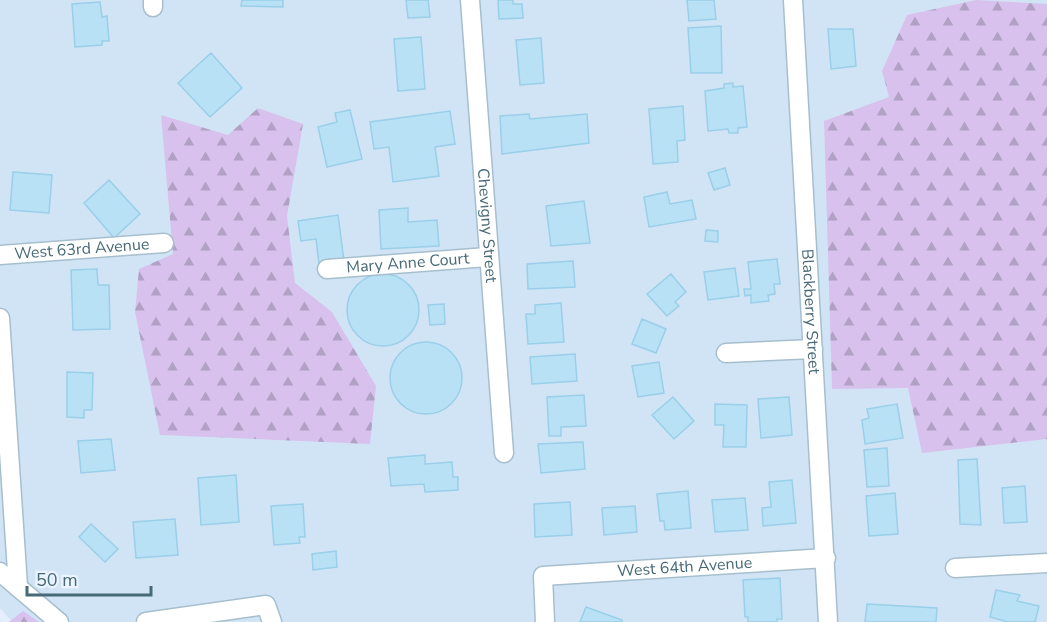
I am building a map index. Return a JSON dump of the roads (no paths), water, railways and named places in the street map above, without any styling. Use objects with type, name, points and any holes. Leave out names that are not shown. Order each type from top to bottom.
[{"type":"street","name":"Chevigny Street","points":[[470,0],[504,453]]},
{"type":"street","name":"Blackberry Street","points":[[793,0],[828,622]]},
{"type":"street","name":"West 63rd Avenue","points":[[0,255],[164,243]]},
{"type":"street","name":"Mary Anne Court","points":[[327,269],[488,257]]},
{"type":"street","points":[[0,318],[18,586]]},
{"type":"street","points":[[726,353],[813,349]]},
{"type":"street","name":"West 64th Avenue","points":[[545,622],[543,576],[826,558]]},
{"type":"street","points":[[955,568],[1047,563]]},
{"type":"street","points":[[0,572],[58,622]]},
{"type":"street","points":[[146,622],[269,613]]}]
